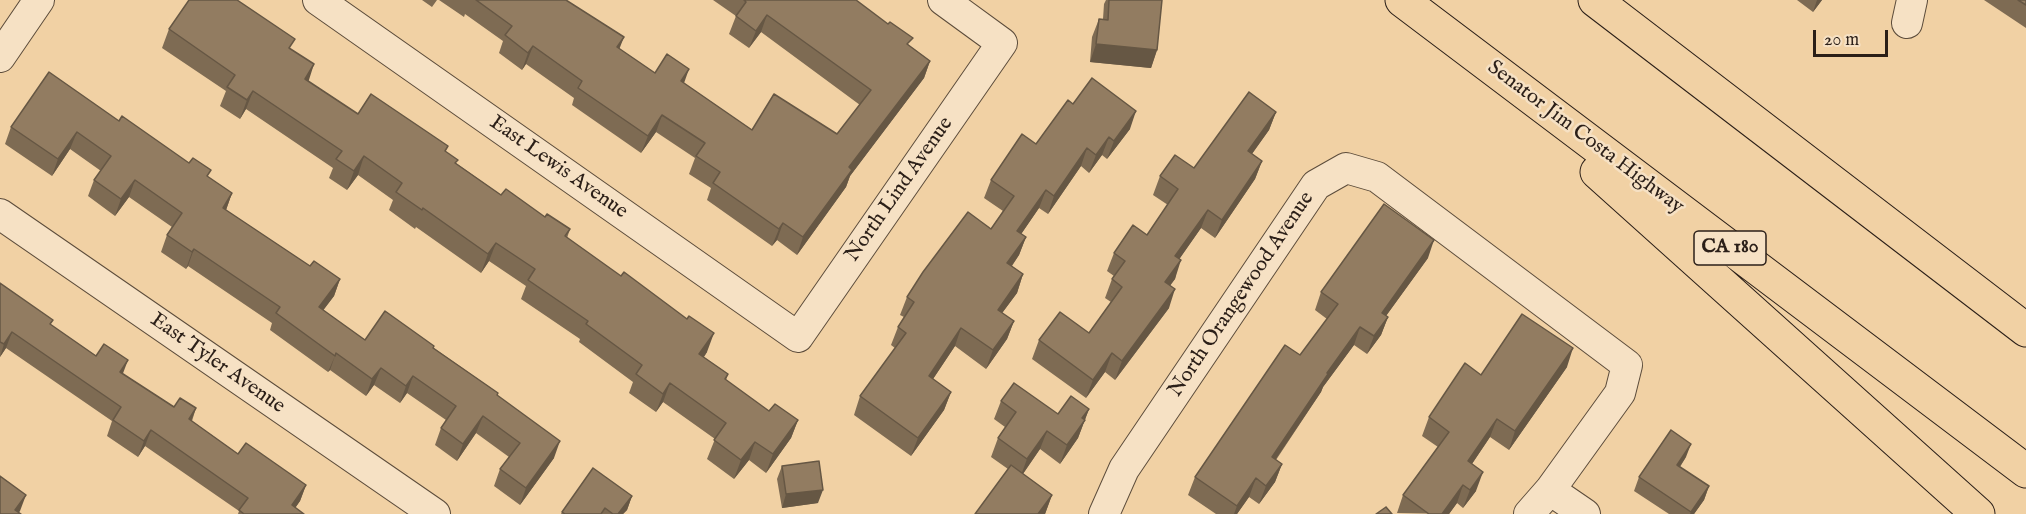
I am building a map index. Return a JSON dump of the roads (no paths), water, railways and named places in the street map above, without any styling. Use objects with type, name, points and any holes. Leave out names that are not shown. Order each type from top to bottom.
[{"type":"highway","name":"Senator Jim Costa Highway","points":[[1402,0],[2026,471]]},
{"type":"highway","points":[[1595,0],[2026,330]]},
{"type":"highway","points":[[1433,24],[1978,514]]},
{"type":"street","points":[[0,57],[39,0]]},
{"type":"street","name":"East Lewis Avenue","points":[[318,0],[798,337]]},
{"type":"street","name":"North Lind Avenue","points":[[798,337],[1002,43],[943,0]]},
{"type":"street","name":"North Orangewood Avenue","points":[[1104,514],[1124,469],[1316,185],[1346,168],[1377,177],[1627,365],[1620,393],[1550,490]]},
{"type":"street","name":"East Tyler Avenue","points":[[0,214],[435,514]]},
{"type":"street","points":[[1529,514],[1550,490],[1585,514]]}]
